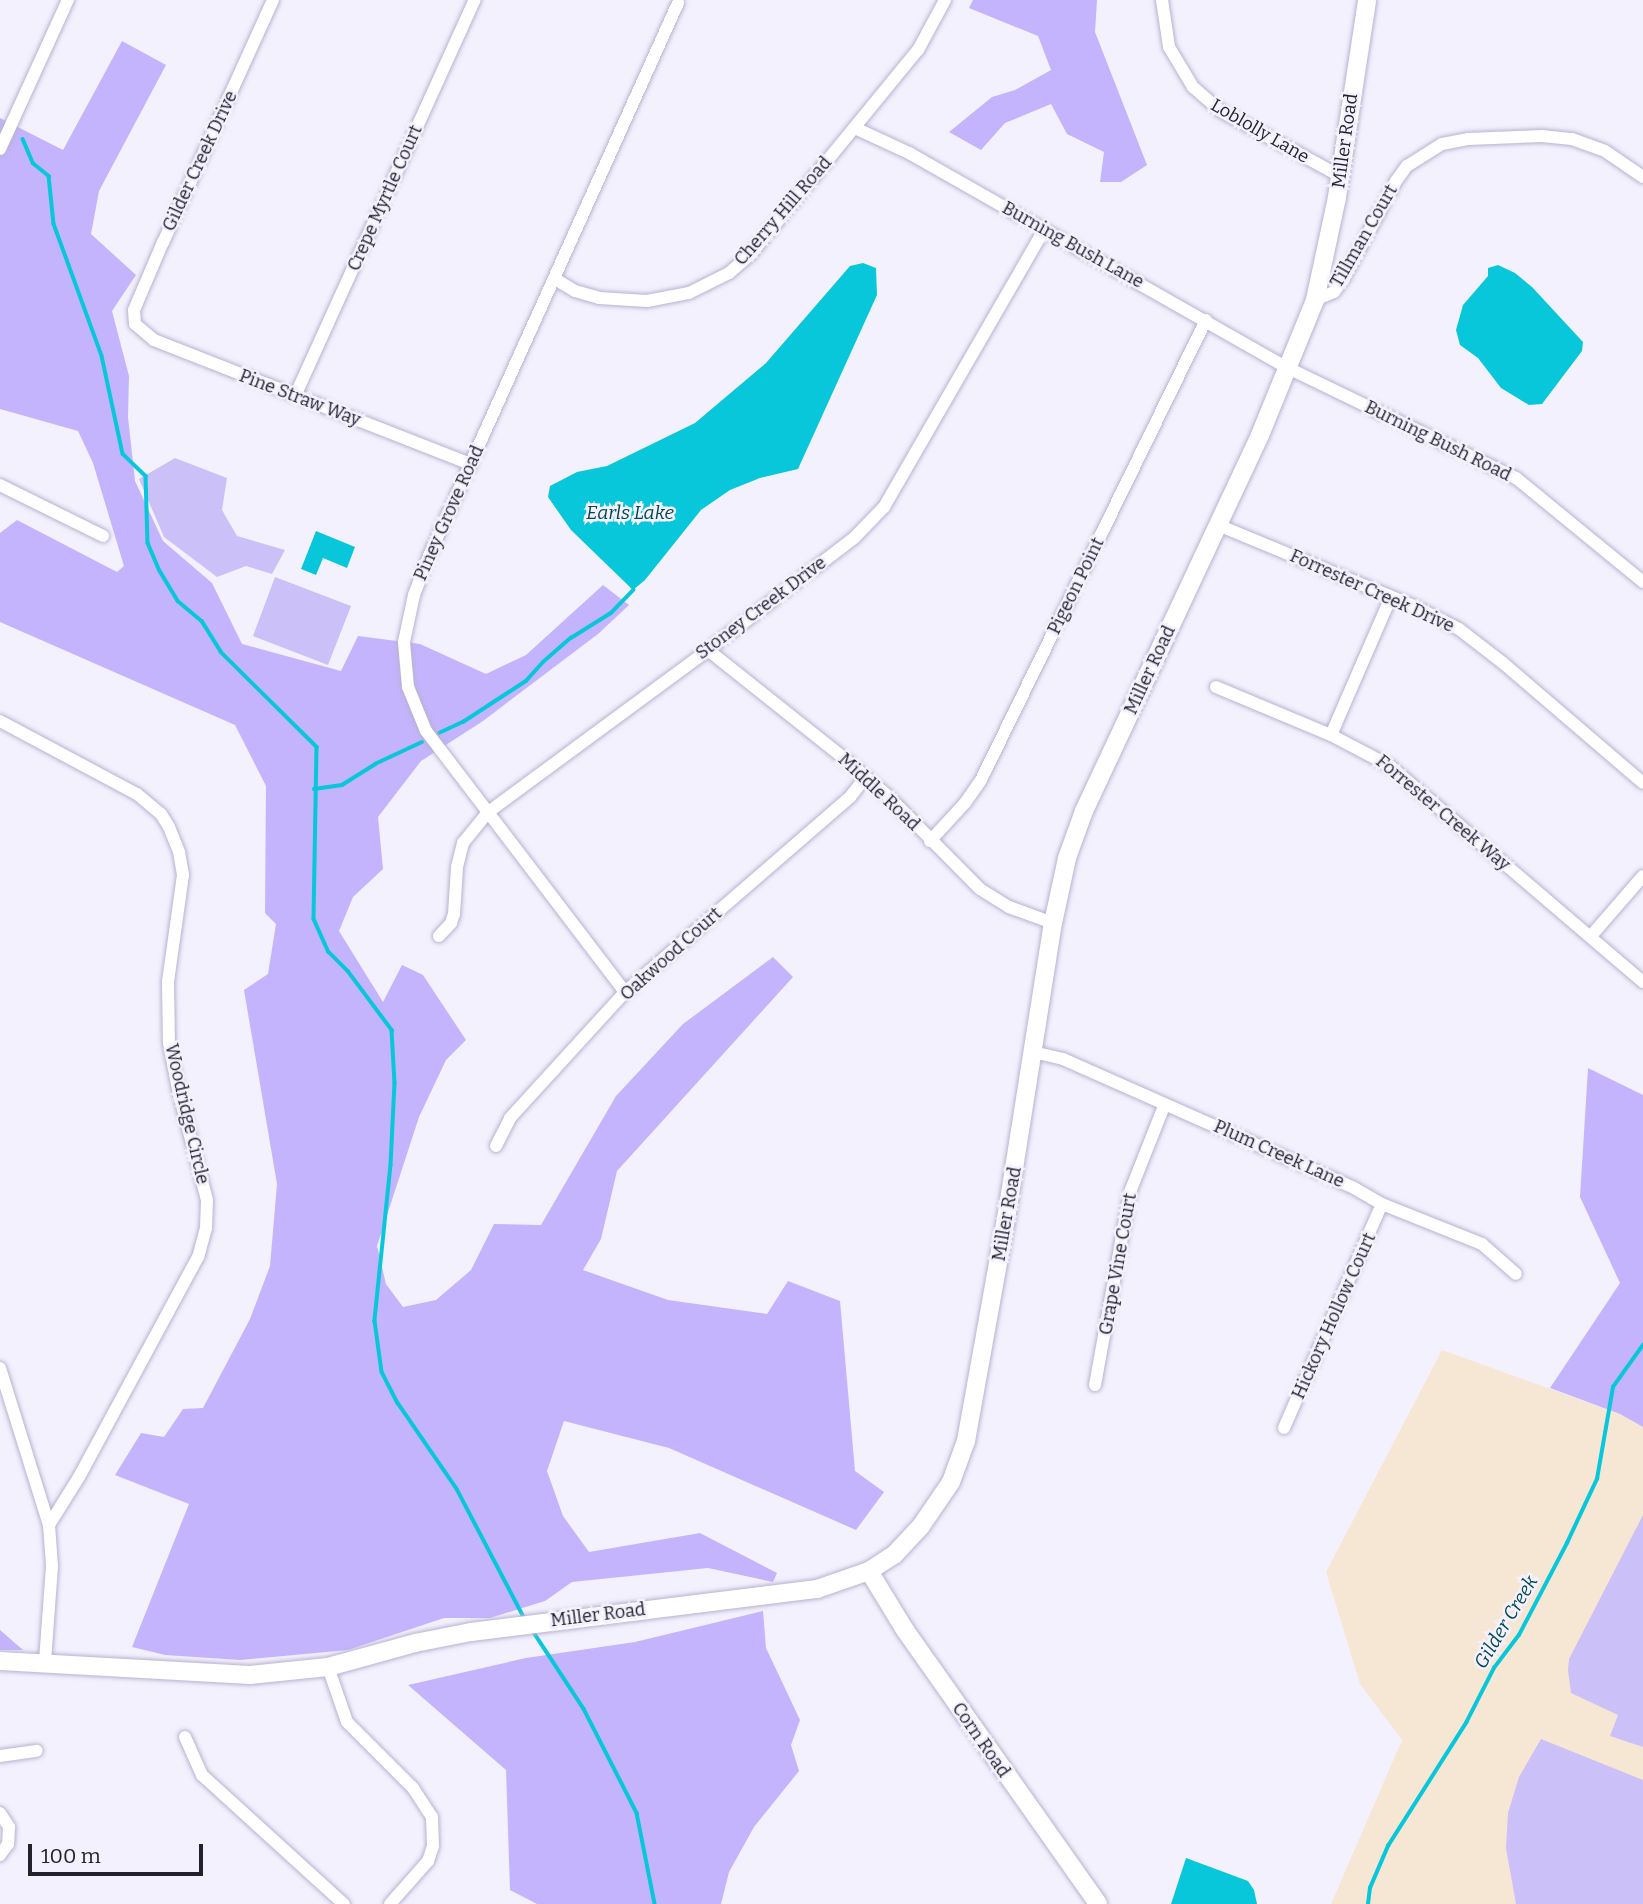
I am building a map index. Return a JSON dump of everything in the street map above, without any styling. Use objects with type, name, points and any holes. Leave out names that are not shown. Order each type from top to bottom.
[{"type":"street","points":[[0,149],[68,0]]},
{"type":"street","name":"Gilder Creek Drive","points":[[135,324],[134,310],[273,0]]},
{"type":"street","name":"Crepe Myrtle Court","points":[[295,396],[475,0]]},
{"type":"street","name":"Cherry Hill Road","points":[[555,279],[575,291],[622,300],[669,298],[708,286],[750,255],[918,50],[945,0]]},
{"type":"street","name":"Loblolly Lane","points":[[1162,0],[1169,47],[1193,88],[1219,110],[1340,176]]},
{"type":"street","name":"Miller Road","points":[[0,1661],[250,1675],[328,1667],[415,1643],[531,1624],[817,1589],[869,1571],[894,1555],[922,1526],[951,1482],[966,1441],[1054,923],[1068,858],[1084,811],[1218,524],[1288,368],[1315,300],[1340,176],[1367,0]]},
{"type":"street","name":"Piney Grove Road","points":[[625,992],[426,731],[408,687],[404,657],[414,595],[470,464],[678,3]]},
{"type":"street","name":"Burning Bush Lane","points":[[855,128],[909,153],[1288,368]]},
{"type":"street","name":"Tillman Court","points":[[1315,300],[1334,292],[1344,278],[1396,181],[1407,166],[1442,144],[1493,138],[1572,139],[1605,151],[1643,177]]},
{"type":"street","name":"Stoney Creek Drive","points":[[439,936],[451,923],[454,914],[457,867],[463,843],[487,813],[708,650],[855,537],[884,507],[1044,230]]},
{"type":"street","name":"Pigeon Point","points":[[930,841],[965,803],[981,780],[1206,320]]},
{"type":"street","name":"Pine Straw Way","points":[[135,324],[154,340],[470,464]]},
{"type":"street","name":"Burning Bush Road","points":[[1288,368],[1516,478],[1643,582]]},
{"type":"street","points":[[0,485],[103,536]]},
{"type":"street","name":"Forrester Creek Drive","points":[[1218,524],[1433,615],[1482,645],[1643,783]]},
{"type":"street","points":[[1331,735],[1391,597]]},
{"type":"street","name":"Middle Road","points":[[708,650],[889,797],[969,880],[993,899],[1030,916],[1054,923]]},
{"type":"street","name":"Forrester Creek Way","points":[[1216,687],[1331,735],[1390,766],[1643,982]]},
{"type":"street","name":"Woodridge Circle","points":[[0,721],[137,794],[161,814],[173,835],[183,875],[168,982],[169,1043],[179,1094],[207,1200],[206,1228],[198,1257],[79,1476],[49,1525]]},
{"type":"street","name":"Oakwood Court","points":[[496,1146],[510,1118],[625,992],[850,797],[866,778]]},
{"type":"street","points":[[1591,936],[1643,876]]},
{"type":"street","name":"Plum Creek Lane","points":[[1033,1052],[1063,1059],[1164,1106],[1342,1182],[1382,1204],[1482,1244],[1516,1274]]},
{"type":"street","name":"Grape Vine Court","points":[[1094,1385],[1130,1192],[1164,1106]]},
{"type":"street","name":"Hickory Hollow Court","points":[[1284,1428],[1382,1204]]},
{"type":"street","points":[[0,1368],[49,1525],[51,1566],[45,1662]]},
{"type":"street","name":"Corn Road","points":[[869,1571],[905,1630],[1098,1904]]},
{"type":"street","points":[[328,1667],[347,1721],[413,1788],[432,1817],[433,1846],[428,1861],[390,1904]]},
{"type":"street","points":[[185,1737],[202,1774],[344,1904]]},
{"type":"street","points":[[0,1756],[37,1751]]},
{"type":"street","points":[[0,1814],[9,1826],[8,1844],[0,1855]]},
{"type":"shaded area","points":[[973,0],[1097,0],[1095,32],[1147,165],[1121,182],[1100,182],[1104,152],[1067,134],[1051,104],[1005,123],[981,150],[949,132],[992,97],[1015,90],[1051,70],[1038,36],[969,8]]},
{"type":"shaded area","points":[[122,41],[166,65],[99,191],[91,234],[136,275],[112,311],[129,376],[128,417],[135,481],[163,541],[212,583],[242,644],[341,671],[358,636],[420,644],[486,674],[526,655],[603,585],[629,605],[598,634],[483,721],[421,761],[378,817],[383,869],[353,897],[339,931],[383,1002],[402,965],[423,975],[466,1040],[446,1060],[419,1117],[377,1246],[386,1284],[403,1307],[436,1300],[471,1270],[494,1224],[541,1225],[616,1096],[683,1024],[773,957],[793,977],[617,1171],[601,1239],[583,1270],[668,1300],[767,1314],[788,1281],[840,1301],[855,1471],[884,1492],[856,1530],[669,1448],[564,1421],[547,1471],[563,1516],[589,1552],[700,1533],[777,1573],[773,1582],[708,1568],[572,1582],[545,1601],[490,1618],[444,1618],[348,1650],[240,1660],[165,1655],[132,1647],[189,1504],[115,1475],[141,1433],[164,1437],[183,1409],[203,1408],[250,1319],[270,1266],[277,1184],[244,990],[268,974],[276,924],[265,913],[266,786],[235,725],[0,622],[0,533],[17,520],[117,572],[124,566],[93,463],[78,431],[0,409],[0,118],[63,150]]},
{"type":"shaded area","points":[[175,458],[227,478],[222,510],[237,536],[285,550],[272,574],[246,566],[217,577],[164,537],[139,479]]},
{"type":"shaded area","points":[[275,577],[351,606],[328,665],[253,636]]},
{"type":"shaded area","points":[[1588,1068],[1643,1095],[1643,1427],[1620,1414],[1550,1388],[1620,1283],[1580,1197]]},
{"type":"shaded area","points":[[1442,1350],[1620,1414],[1643,1427],[1643,1904],[1331,1904],[1402,1740],[1360,1684],[1326,1572]]},
{"type":"shaded area","points":[[1643,1515],[1643,1747],[1610,1736],[1618,1715],[1571,1693],[1568,1670],[1569,1659]]},
{"type":"shaded area","points":[[763,1611],[766,1648],[800,1720],[791,1745],[799,1771],[754,1827],[729,1872],[721,1904],[537,1904],[510,1890],[506,1770],[408,1685],[526,1658],[635,1642]]},
{"type":"shaded area","points":[[0,1630],[23,1650],[0,1650]]},
{"type":"shaded area","points":[[1541,1739],[1643,1780],[1643,1904],[1516,1904],[1506,1848],[1508,1813],[1519,1777]]},
{"type":"water","name":"Earls Lake","points":[[863,263],[876,268],[877,295],[798,469],[760,478],[730,490],[701,510],[645,580],[633,590],[571,530],[548,497],[550,486],[577,472],[607,466],[695,423],[766,363],[850,266]]},
{"type":"water","points":[[1498,265],[1515,273],[1532,287],[1583,342],[1582,351],[1542,404],[1529,405],[1501,388],[1478,358],[1460,345],[1456,330],[1463,305],[1488,276],[1488,268]]},
{"type":"water","points":[[316,531],[355,547],[347,568],[323,558],[316,575],[301,569]]},
{"type":"water","points":[[1186,1858],[1248,1881],[1254,1890],[1257,1904],[1171,1904]]},
{"type":"waterway","points":[[23,139],[33,163],[49,176],[54,224],[102,356],[123,454],[146,476],[148,543],[160,571],[178,601],[202,621],[221,652],[317,747],[314,919],[329,952],[348,971],[392,1030],[395,1083],[391,1165],[375,1321],[382,1372],[398,1403],[457,1489],[525,1619]]},
{"type":"waterway","points":[[439,733],[463,722],[526,681],[571,638],[611,613],[633,590]]},
{"type":"waterway","points":[[314,789],[342,785],[375,764],[422,742]]},
{"type":"waterway","name":"Gilder Creek","points":[[1368,1904],[1370,1888],[1388,1846],[1466,1723],[1494,1668],[1519,1635],[1567,1543],[1597,1479],[1613,1387],[1643,1345]]},
{"type":"waterway","points":[[533,1631],[584,1709],[637,1813],[655,1904]]}]
